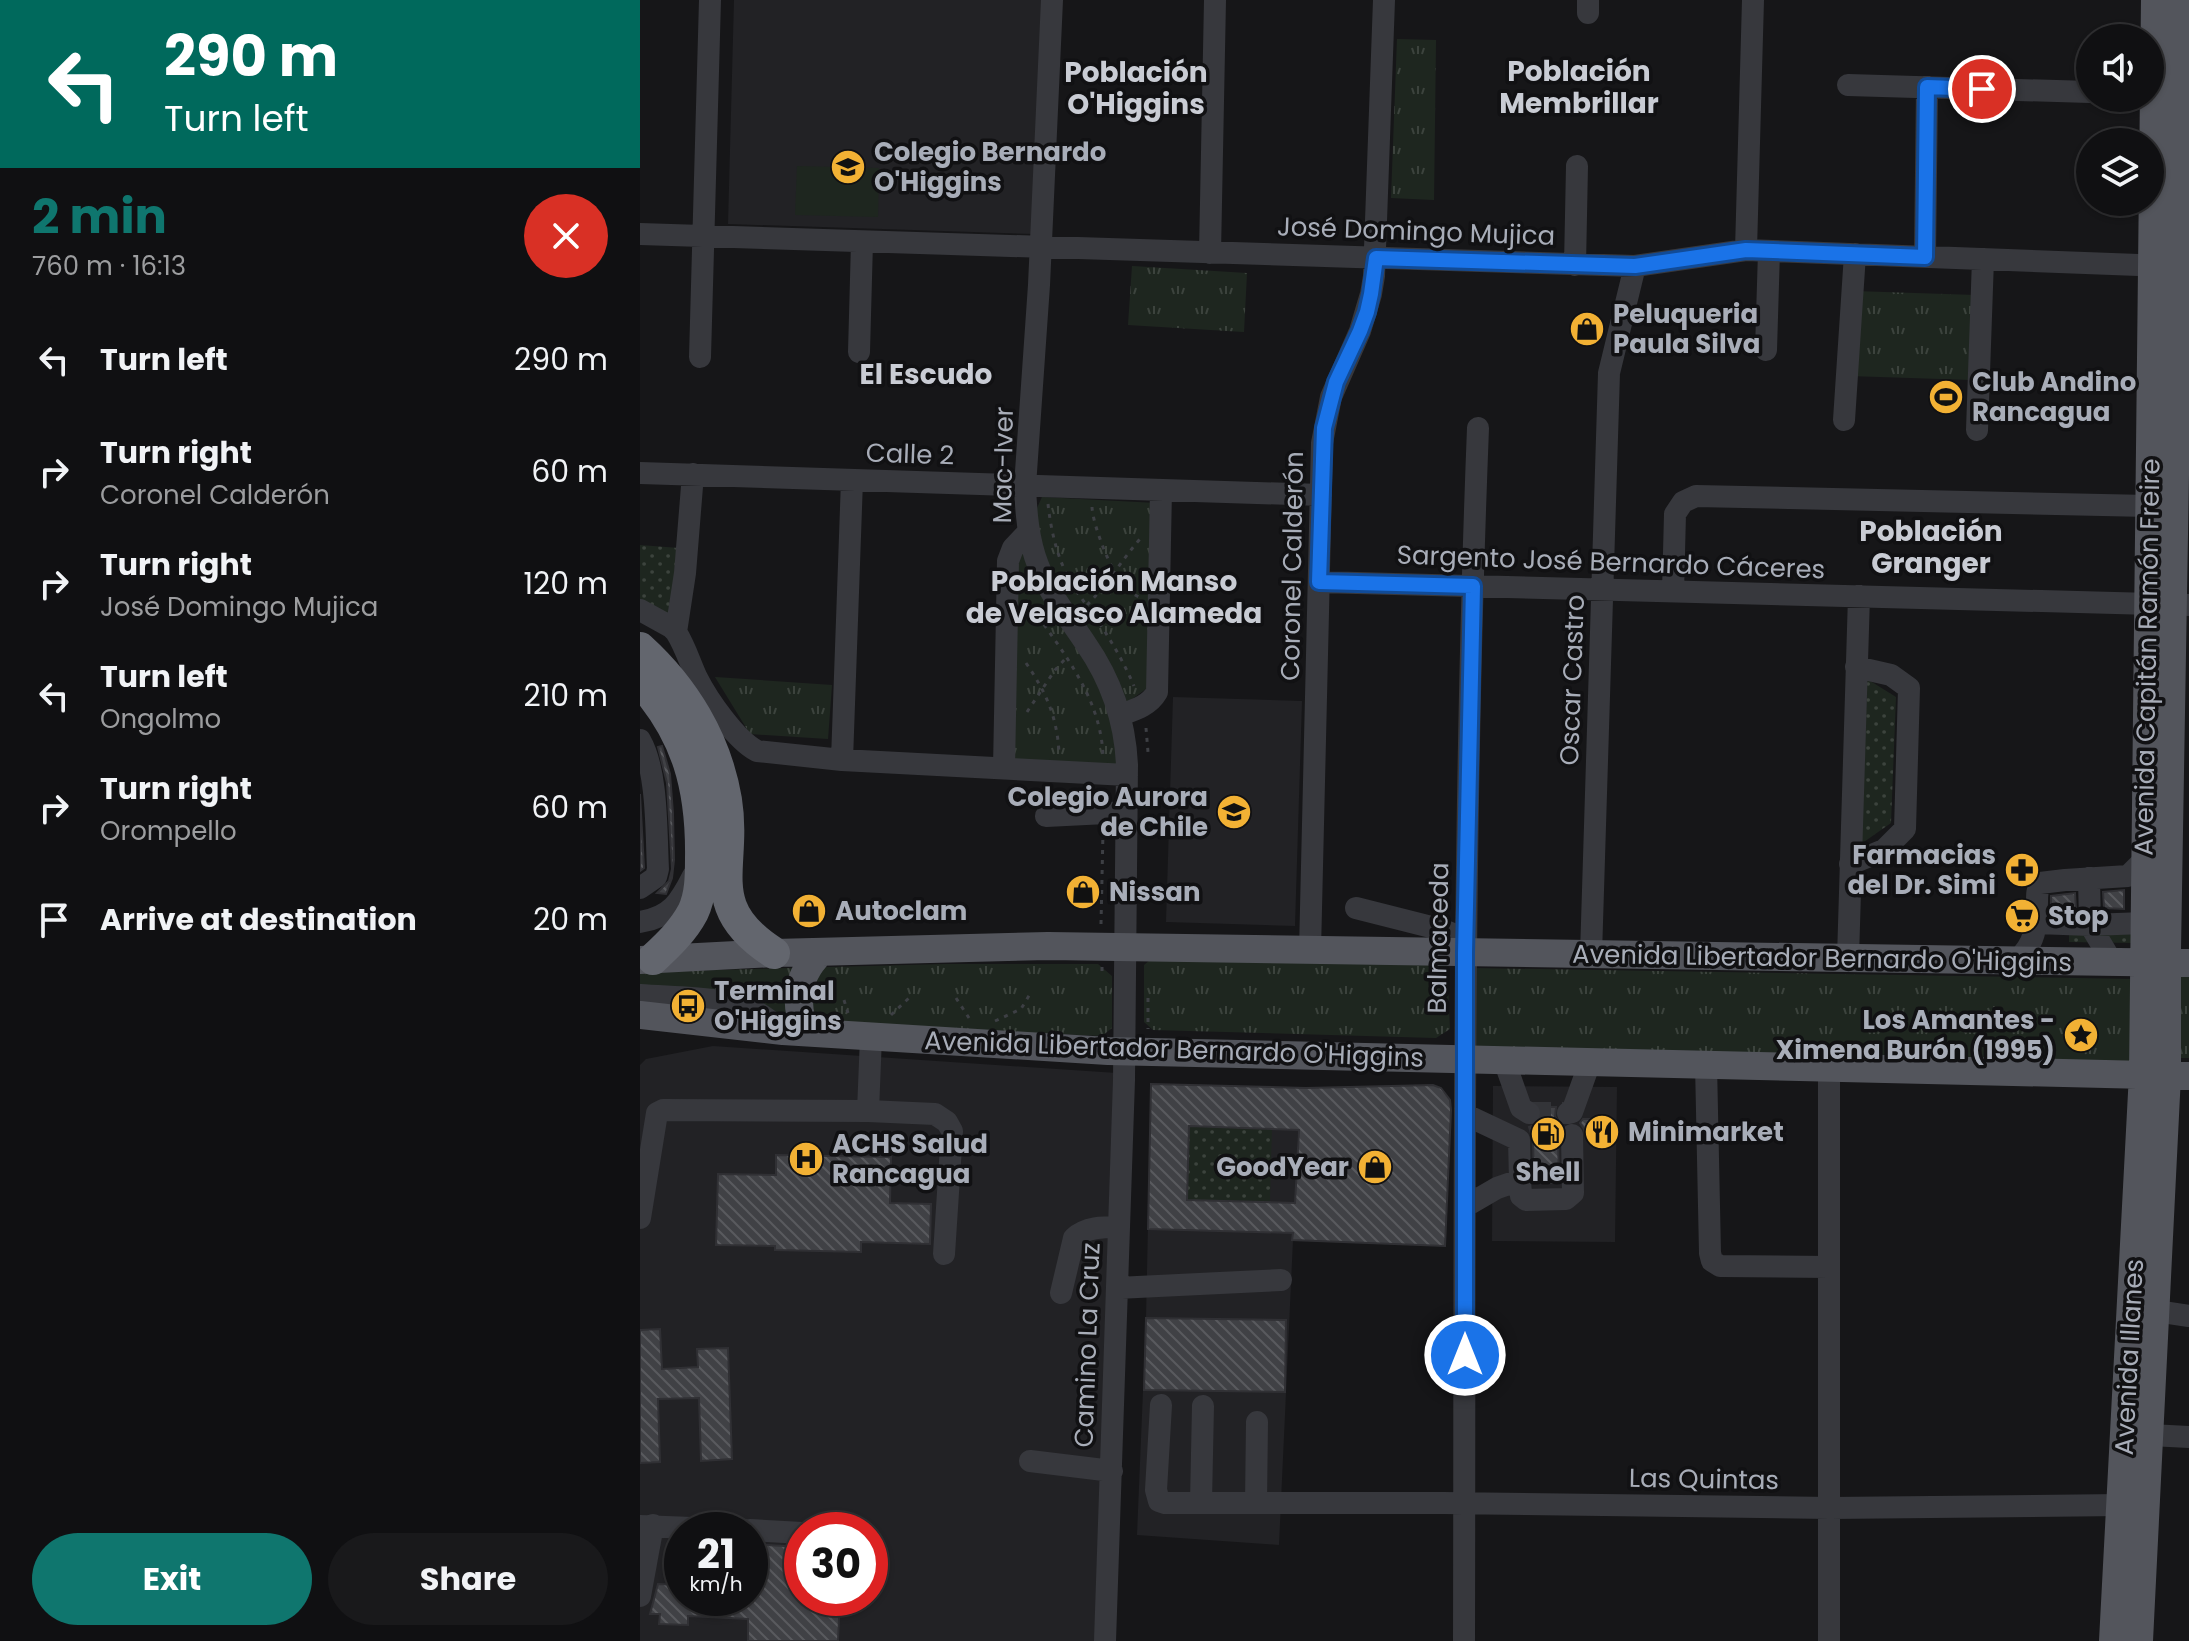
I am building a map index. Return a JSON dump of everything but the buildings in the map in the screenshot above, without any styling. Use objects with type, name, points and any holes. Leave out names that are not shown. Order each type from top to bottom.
[{"type":"highway","points":[[640,648],[687,700],[706,735],[726,800],[729,834],[726,880],[731,906],[746,932],[774,953]]},
{"type":"highway","points":[[640,681],[664,711],[686,752],[699,802],[701,856],[701,881],[695,909],[678,934],[646,960]]},
{"type":"main road","name":"Avenida Capitán Ramón Freire","points":[[2154,24],[2155,0]]},
{"type":"main road","name":"Avenida Capitán Ramón Freire","points":[[2166,1075],[2166,963],[2179,780],[2170,605],[2174,266],[2183,0]]},
{"type":"main road","name":"Avenida Capitán Ramón Freire","points":[[2154,112],[2174,266],[2149,506],[2170,605],[2144,860],[2144,923],[2166,963]]},
{"type":"main road","name":"Avenida Libertador Bernardo O'Higgins","points":[[646,960],[774,953],[1048,946],[1310,951],[1465,946],[1591,955],[2166,963]]},
{"type":"main road","points":[[794,1032],[799,989],[806,969],[821,952]]},
{"type":"main road","name":"Avenida Libertador Bernardo O'Higgins","points":[[640,1015],[794,1032],[1137,1052],[2166,1075]]},
{"type":"main road","points":[[640,1032],[680,1018]]},
{"type":"main road","name":"Avenida Illanes","points":[[2139,1641],[2166,1075]]},
{"type":"main road","name":"Avenida Illanes","points":[[2113,1641],[2121,1505],[2166,1075]]},
{"type":"street","points":[[700,357],[710,0]]},
{"type":"street","name":"Mac-Iver","points":[[1052,0],[1025,486],[1029,531],[1039,568],[1106,677],[1120,715],[1127,775],[1126,948],[1137,1052]]},
{"type":"street","points":[[1210,253],[1215,0]]},
{"type":"street","name":"Coronel Calderón","points":[[1310,951],[1322,443],[1336,382],[1360,331],[1371,294],[1376,258],[1384,0]]},
{"type":"street","points":[[1753,0],[1757,251],[1766,350]]},
{"type":"street","points":[[1848,85],[2076,92]]},
{"type":"street","points":[[1925,257],[1927,87]]},
{"type":"street","points":[[1575,265],[1577,166]]},
{"type":"street","name":"José Domingo Mujica","points":[[640,234],[1575,265],[1635,266],[1757,251],[2174,266]]},
{"type":"street","points":[[859,352],[862,242]]},
{"type":"street","points":[[1844,420],[1855,254]]},
{"type":"street","points":[[1977,430],[1983,259]]},
{"type":"street","name":"Oscar Castro","points":[[1591,955],[1609,373],[1635,266]]},
{"type":"street","name":"Balmaceda","points":[[1464,1641],[1465,946],[1478,428]]},
{"type":"street","name":"Calle 2","points":[[640,473],[1321,495]]},
{"type":"street","points":[[676,632],[685,573],[693,474]]},
{"type":"street","points":[[842,760],[852,480]]},
{"type":"street","points":[[1120,715],[1153,699],[1157,692],[1161,490]]},
{"type":"street","points":[[1673,591],[1675,514],[1683,502],[1696,496],[2149,506]]},
{"type":"street","points":[[1004,768],[1008,561],[1013,548],[1029,531]]},
{"type":"street","name":"Sargento José Bernardo Cáceres","points":[[1319,582],[2170,605]]},
{"type":"street","points":[[1848,958],[1859,596]]},
{"type":"street","points":[[640,610],[676,632],[698,681],[738,737],[757,751],[842,760],[1127,775]]},
{"type":"street","points":[[1850,864],[1884,850],[1905,829],[1909,688],[1891,675],[1856,667]]},
{"type":"street","points":[[640,740],[651,768],[658,869],[656,877],[640,888]]},
{"type":"street","points":[[1046,816],[1126,812]]},
{"type":"street","points":[[640,922],[653,920],[681,901],[701,856]]},
{"type":"street","points":[[2017,960],[2032,942],[2037,923],[2037,888],[2040,883],[2128,876],[2144,860]]},
{"type":"street","points":[[2089,878],[2090,925],[2112,962]]},
{"type":"street","points":[[1356,908],[1443,930],[1465,946]]},
{"type":"street","points":[[2037,923],[2144,923]]},
{"type":"street","points":[[640,995],[741,1006],[794,1032]]},
{"type":"street","points":[[868,1111],[871,1037]]},
{"type":"street","name":"Camino La Cruz","points":[[1105,1641],[1119,1227],[1137,1052]]},
{"type":"street","points":[[1504,1060],[1525,1110],[1519,1140],[1523,1199],[1566,1199],[1573,1193],[1571,1120],[1590,1062]]},
{"type":"street","points":[[1706,1064],[1712,1261],[1720,1266],[1829,1267]]},
{"type":"street","points":[[1829,1067],[1829,1641]]},
{"type":"street","points":[[640,1218],[657,1113],[674,1108],[935,1114],[947,1122],[952,1131],[944,1254]]},
{"type":"street","points":[[1466,1115],[1519,1140]]},
{"type":"street","points":[[1466,1206],[1497,1188],[1520,1180]]},
{"type":"street","points":[[1061,1293],[1077,1234],[1119,1227]]},
{"type":"street","points":[[1117,1288],[1281,1280]]},
{"type":"street","points":[[2156,1311],[2189,1316]]},
{"type":"street","name":"Las Quintas","points":[[1161,1405],[1156,1490],[1159,1501],[1165,1503],[1830,1508],[2121,1505]]},
{"type":"street","points":[[1201,1502],[1203,1406]]},
{"type":"street","points":[[1256,1503],[1257,1422]]},
{"type":"street","points":[[2150,1435],[2189,1437]]},
{"type":"street","points":[[1030,1461],[1112,1471]]},
{"type":"street","points":[[640,1596],[646,1525]]},
{"type":"path","points":[[1091,488],[1093,519],[1114,571],[1134,594],[1159,605]]},
{"type":"path","points":[[1071,622],[1101,592],[1114,571],[1161,515]]},
{"type":"path","points":[[1005,743],[1055,670],[1085,641]]},
{"type":"path","points":[[1006,647],[1026,663],[1043,688],[1058,735],[1061,772]]},
{"type":"path","points":[[988,1023],[1021,1009],[1030,994]]},
{"type":"path","points":[[1137,1052],[1148,998]]},
{"type":"shaded area","name":"Colegio Bernardo O'Higgins","points":[[734,0],[1042,0],[1034,234],[728,224]]},
{"type":"shaded area","name":"Colegio Aurora de Chile","points":[[1173,697],[1302,701],[1295,926],[1166,922]]},
{"type":"shaded area","points":[[713,1046],[1117,1073],[1097,1641],[640,1641],[640,1065],[646,1059]]},
{"type":"shaded area","points":[[1151,1084],[1300,1088],[1279,1545],[1137,1535]]},
{"type":"shaded area","points":[[1493,1086],[1617,1087],[1615,1242],[1492,1241]]},
{"type":"green space","points":[[1397,39],[1436,40],[1434,200],[1391,198]]},
{"type":"green space","points":[[797,166],[879,168],[878,217],[795,215]]},
{"type":"green space","points":[[1132,266],[1247,273],[1244,332],[1128,325]]},
{"type":"green space","points":[[1854,291],[1975,295],[1972,380],[1850,376]]},
{"type":"green space","points":[[1042,497],[1156,503],[1150,686],[1113,713],[1118,766],[1009,760],[1015,557]]},
{"type":"green space","points":[[640,545],[679,548],[669,618],[640,603]]},
{"type":"green space","points":[[715,677],[832,685],[828,739],[750,734]]},
{"type":"green space","points":[[1867,679],[1896,697],[1891,823],[1861,844]]},
{"type":"green space","points":[[2131,883],[2135,943],[2069,942],[2069,933],[2131,934]]},
{"type":"green space","points":[[1155,956],[1447,962],[1450,1029],[1436,1038],[1153,1030],[1144,1022],[1144,965]]},
{"type":"green space","points":[[946,964],[1098,964],[1112,976],[1112,1028],[1102,1036],[857,1025],[793,1019],[742,1000],[640,990],[640,972]]},
{"type":"green space","points":[[1473,968],[2134,979],[2134,1068],[1474,1052]]},
{"type":"green space","points":[[2175,971],[2189,972],[2189,1058],[2175,1058]]},
{"type":"green space","points":[[1189,1126],[1272,1128],[1270,1202],[1187,1200]]},
{"type":"tunnel","points":[[1529,1113],[1568,1113]]},
{"type":"place","name":"Colegio Bernardo O'Higgins","points":[[848,167]]},
{"type":"place","name":"Peluqueria Paula Silva","points":[[1587,329]]},
{"type":"place","name":"Club Andino Rancagua","points":[[1946,397]]},
{"type":"place","name":"Colegio Aurora de Chile","points":[[1234,812]]},
{"type":"place","name":"Farmacias del Dr. Simi","points":[[2022,870]]},
{"type":"place","name":"Nissan","points":[[1083,892]]},
{"type":"place","name":"Autoclam","points":[[809,911]]},
{"type":"place","name":"Stop","points":[[2022,916]]},
{"type":"place","name":"Terminal O'Higgins","points":[[688,1006]]},
{"type":"place","name":"Los Amantes - Ximena Burón (1995)","points":[[2081,1035]]},
{"type":"place","name":"Minimarket","points":[[1602,1132]]},
{"type":"place","name":"Shell","points":[[1548,1134]]},
{"type":"place","name":"ACHS Salud Rancagua","points":[[806,1159]]},
{"type":"place","name":"GoodYear","points":[[1375,1167]]},
{"type":"district","name":"Población Membrillar","points":[[1579,87]]},
{"type":"district","name":"Población O'Higgins","points":[[1136,88]]},
{"type":"district","name":"El Escudo","points":[[926,374]]},
{"type":"district","name":"Población Granger","points":[[1931,547]]},
{"type":"district","name":"Población Manso de Velasco Alameda","points":[[1114,597]]},
{"type":"route","points":[[1465,1355],[1465,953],[1473,586],[1319,582],[1324,428],[1336,382],[1367,312],[1376,258],[1635,266],[1746,250],[1925,257],[1927,87],[1982,89]]}]
